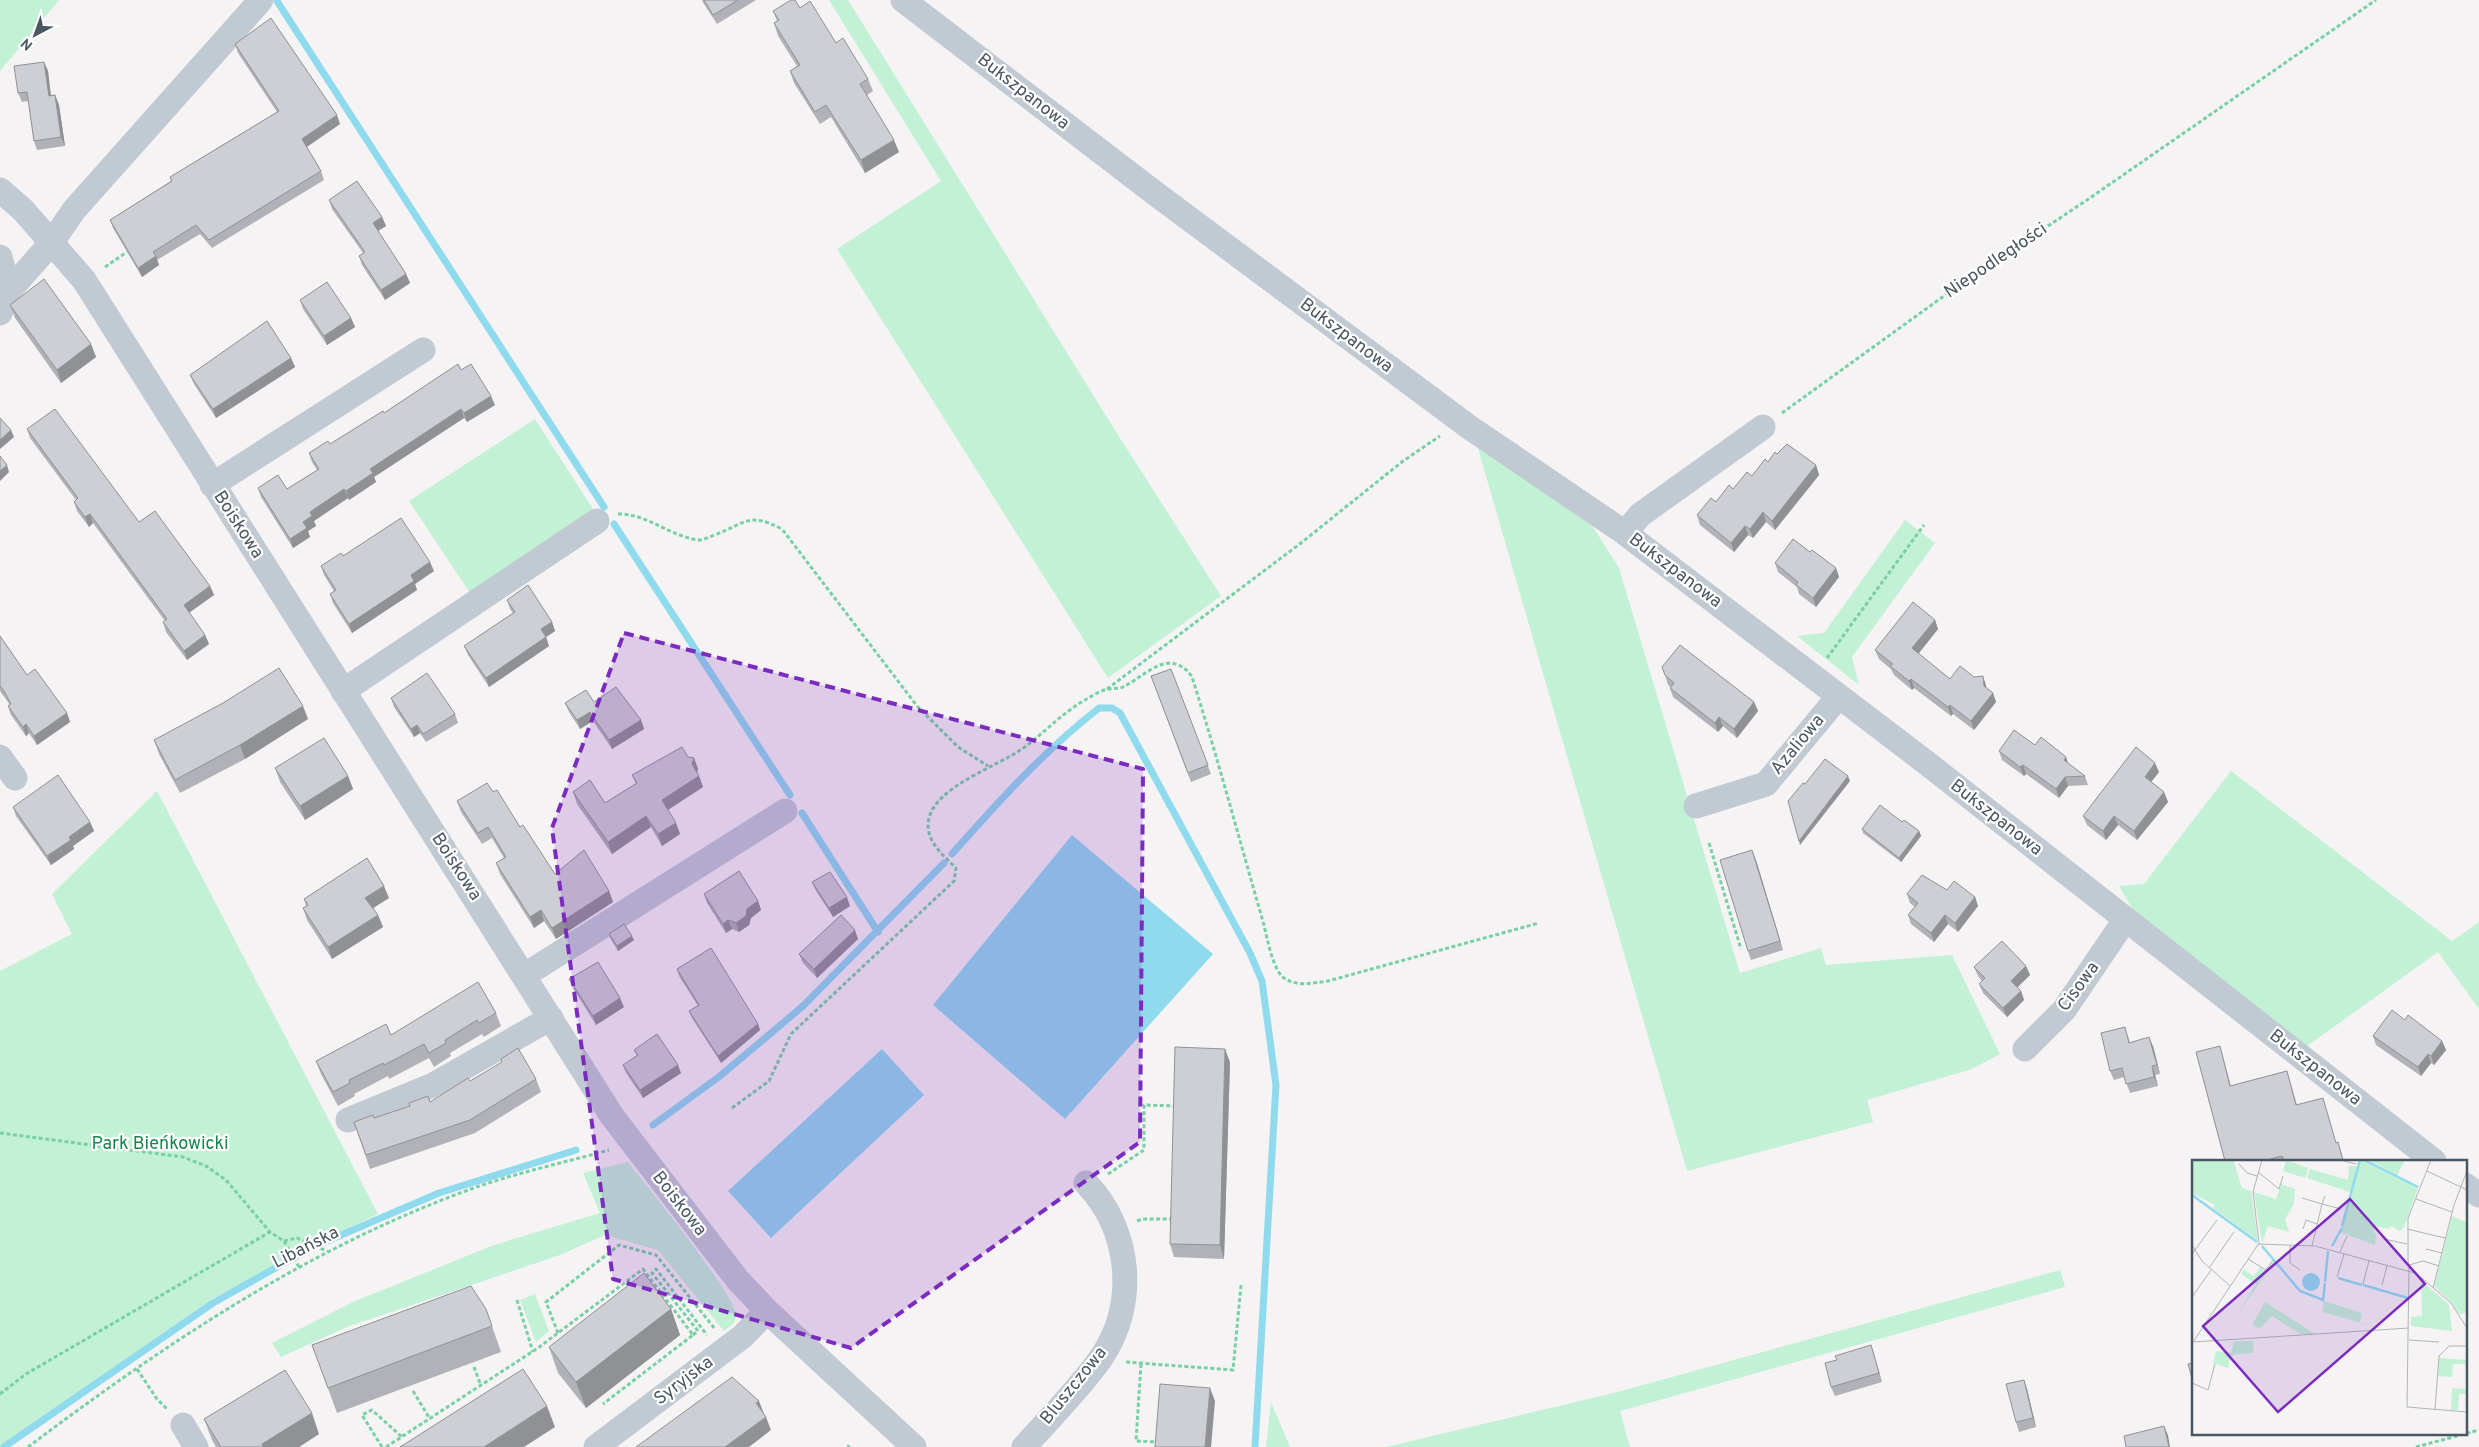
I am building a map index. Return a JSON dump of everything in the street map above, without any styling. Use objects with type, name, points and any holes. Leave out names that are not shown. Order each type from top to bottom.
[{"type":"street","points":[[5,302],[52,242],[74,210],[261,0]]},
{"type":"street","name":"Bukszpanowa","points":[[903,0],[1156,194],[1469,427],[1625,533],[1839,696],[2433,1160]]},
{"type":"street","name":"Boiskowa","points":[[0,190],[52,242],[84,280],[212,485],[629,1140],[737,1279],[768,1311],[914,1447]]},
{"type":"street","points":[[0,257],[5,302]]},
{"type":"street","points":[[212,485],[423,350]]},
{"type":"street","points":[[1625,533],[1640,515],[1763,426]]},
{"type":"street","points":[[343,691],[597,521]]},
{"type":"street","name":"Azaliowa","points":[[1696,806],[1766,784],[1839,696]]},
{"type":"street","points":[[0,757],[15,778]]},
{"type":"street","points":[[525,975],[785,811]]},
{"type":"street","name":"Cisowa","points":[[2026,1049],[2064,1010],[2125,920]]},
{"type":"street","points":[[348,1120],[433,1085],[551,1018]]},
{"type":"street","name":"Bluszczowa","points":[[1024,1447],[1101,1358],[1116,1330],[1125,1294],[1123,1249],[1093,1181]]},
{"type":"street","points":[[2466,1186],[2479,1195]]},
{"type":"street","name":"Syryjska","points":[[596,1447],[729,1347],[768,1311]]},
{"type":"street","points":[[183,1425],[196,1447]]},
{"type":"path","name":"Niepodległości","points":[[1763,426],[1955,288],[2088,200],[2376,0]]},
{"type":"path","points":[[732,1108],[769,1081],[791,1034],[954,880],[956,868],[932,841],[928,830],[930,816],[953,788],[988,766],[1020,750],[1082,702],[1107,689],[1301,543],[1403,461],[1437,437],[1469,427]]},
{"type":"path","points":[[597,521],[615,514],[624,514],[682,537],[702,540],[743,522],[763,519],[782,529],[917,706],[958,747],[988,766]]},
{"type":"path","points":[[1813,676],[1924,525]]},
{"type":"path","points":[[1107,689],[1121,688],[1149,671],[1169,663],[1186,669],[1192,677],[1235,817],[1277,969],[1282,977],[1292,982],[1304,984],[1328,981],[1539,923]]},
{"type":"path","points":[[1709,843],[1741,949]]},
{"type":"path","points":[[1093,1181],[1144,1150],[1144,1105],[1176,1106]]},
{"type":"path","points":[[0,1133],[183,1157],[206,1166],[226,1180],[270,1232],[285,1242],[299,1267]]},
{"type":"path","name":"Libańska","points":[[28,1447],[215,1315],[328,1252],[471,1189],[612,1149],[629,1140]]},
{"type":"path","points":[[1117,1232],[1142,1219],[1173,1219]]},
{"type":"path","points":[[0,1394],[26,1374],[270,1232]]},
{"type":"path","points":[[285,1242],[297,1238],[328,1252]]},
{"type":"path","points":[[558,1333],[546,1302],[619,1245],[656,1255],[729,1347]]},
{"type":"path","points":[[402,1437],[372,1410],[362,1415],[384,1447],[402,1437],[533,1352],[643,1269],[693,1335]]},
{"type":"path","points":[[603,1404],[698,1331],[652,1273],[656,1269],[700,1326]]},
{"type":"path","points":[[1118,1362],[1234,1370],[1241,1285]]},
{"type":"path","points":[[517,1300],[533,1352]]},
{"type":"path","points":[[1141,1364],[1136,1441],[1162,1442]]},
{"type":"path","points":[[474,1367],[481,1386]]},
{"type":"path","points":[[137,1369],[157,1399],[183,1425]]},
{"type":"path","points":[[649,1369],[652,1374]]},
{"type":"path","points":[[413,1391],[430,1418]]},
{"type":"path","points":[[2466,1434],[2479,1430]]},
{"type":"path","points":[[2416,1447],[2464,1434]]},
{"type":"highlighted area","points":[[624,633],[1143,769],[1140,1142],[851,1348],[613,1279],[552,828]]},
{"type":"green space","points":[[0,0],[59,0],[0,71]]},
{"type":"green space","points":[[829,0],[848,0],[1118,435],[1221,596],[1108,678],[837,249],[941,181]]},
{"type":"green space","points":[[535,419],[593,509],[470,593],[409,501]]},
{"type":"green space","points":[[1475,438],[1593,527],[1619,568],[1740,973],[1821,948],[1826,965],[1952,955],[2000,1054],[1972,1069],[1867,1100],[1873,1122],[1687,1171]]},
{"type":"green space","points":[[1905,520],[1935,543],[1852,657],[1859,685],[1797,636],[1824,633]]},
{"type":"green space","points":[[2231,771],[2452,941],[2479,922],[2479,1009],[2438,952],[2303,1049],[2136,915],[2119,886],[2144,884]]},
{"type":"green space","name":"Park Bieńkowicki","points":[[157,791],[378,1214],[319,1242],[212,1299],[0,1447],[0,971],[72,934],[52,894]]},
{"type":"green space","points":[[628,1162],[690,1241],[723,1288],[733,1306],[736,1317],[733,1323],[724,1331],[658,1250],[605,1235],[560,1255],[347,1327],[281,1357],[272,1343],[353,1302],[494,1245],[600,1213],[583,1173]]},
{"type":"green space","points":[[2060,1270],[2065,1287],[1620,1411],[1630,1447],[1386,1447],[1614,1393]]},
{"type":"green space","points":[[535,1294],[549,1331],[536,1342],[520,1300]]},
{"type":"green space","points":[[1271,1402],[1290,1447],[1266,1447]]},
{"type":"water","points":[[1072,835],[1213,954],[1065,1119],[933,1005]]},
{"type":"water","points":[[882,1049],[924,1095],[771,1238],[728,1191]]},
{"type":"building","points":[[704,0],[738,0],[713,15]]},
{"type":"building","points":[[791,0],[795,0],[800,8],[810,1],[836,43],[843,38],[868,79],[860,84],[894,140],[861,160],[826,105],[815,112],[790,71],[800,65],[774,23],[779,20],[773,11]]},
{"type":"building","points":[[271,18],[337,115],[302,139],[321,171],[209,240],[196,225],[153,252],[156,256],[138,268],[110,220],[172,181],[170,177],[279,111],[235,44]]},
{"type":"building","points":[[44,62],[49,96],[55,95],[61,137],[34,141],[27,92],[18,93],[14,66]]},
{"type":"building","points":[[357,181],[382,217],[373,223],[406,274],[381,290],[359,256],[365,252],[329,200]]},
{"type":"building","points":[[44,279],[91,344],[57,370],[10,305]]},
{"type":"building","points":[[327,282],[351,318],[324,336],[300,300]]},
{"type":"building","points":[[267,321],[291,358],[213,409],[190,375]]},
{"type":"building","points":[[458,364],[461,370],[471,364],[491,396],[464,413],[461,409],[370,469],[373,473],[346,491],[344,489],[310,512],[312,516],[303,522],[307,528],[290,539],[258,488],[278,475],[287,489],[319,469],[309,453],[328,441],[330,444],[383,411],[384,413]]},
{"type":"building","points":[[55,409],[139,522],[155,511],[210,586],[184,605],[205,635],[184,651],[163,622],[167,619],[90,514],[85,517],[74,502],[78,498],[27,429]]},
{"type":"building","points":[[0,418],[11,430],[0,440]]},
{"type":"building","points":[[1787,444],[1816,465],[1772,521],[1763,512],[1750,529],[1745,526],[1731,543],[1697,515],[1711,498],[1716,502],[1729,485],[1733,489],[1747,472],[1752,476],[1765,459],[1768,462],[1775,452],[1777,454]]},
{"type":"building","points":[[0,456],[7,465],[0,471]]},
{"type":"building","points":[[401,518],[430,562],[411,575],[414,581],[349,624],[330,594],[336,590],[321,566],[341,553],[343,556]]},
{"type":"building","points":[[1793,539],[1810,552],[1812,550],[1836,568],[1813,598],[1796,585],[1798,582],[1775,563]]},
{"type":"building","points":[[528,585],[552,622],[541,629],[546,637],[486,678],[464,646],[515,612],[507,600]]},
{"type":"building","points":[[1913,602],[1935,620],[1912,648],[1950,679],[1960,666],[1974,677],[1983,676],[1984,686],[1993,693],[1971,721],[1950,705],[1948,707],[1911,679],[1909,681],[1890,666],[1893,664],[1875,650]]},
{"type":"building","points":[[0,636],[27,675],[35,669],[67,713],[34,736],[26,724],[23,727],[8,706],[11,704],[0,686]]},
{"type":"building","points":[[1680,645],[1754,702],[1734,729],[1719,717],[1715,723],[1670,688],[1674,683],[1665,675],[1662,667]]},
{"type":"building","points":[[279,668],[303,706],[240,745],[175,780],[154,740],[223,703]]},
{"type":"building","points":[[1171,669],[1208,765],[1188,773],[1151,676]]},
{"type":"building","points":[[427,673],[455,714],[423,734],[417,725],[411,729],[391,698]]},
{"type":"building","points":[[616,687],[641,720],[609,740],[590,712],[577,720],[565,703],[586,690],[594,702]]},
{"type":"building","points":[[2014,730],[2035,745],[2041,737],[2066,757],[2064,760],[2085,776],[2065,777],[2056,789],[2023,765],[2020,767],[1999,751]]},
{"type":"building","points":[[324,738],[348,776],[300,806],[275,768]]},
{"type":"building","points":[[682,747],[688,757],[694,758],[692,764],[699,776],[662,800],[676,823],[658,834],[646,816],[608,842],[573,792],[590,780],[605,803],[637,783],[632,775]]},
{"type":"building","points":[[2136,747],[2155,763],[2145,777],[2164,792],[2134,831],[2114,816],[2103,831],[2083,816]]},
{"type":"building","points":[[1825,759],[1848,776],[1799,841],[1788,801],[1803,783],[1805,784]]},
{"type":"building","points":[[58,775],[90,822],[69,837],[71,840],[47,856],[13,807]]},
{"type":"building","points":[[487,783],[493,792],[497,790],[520,827],[523,825],[555,874],[584,850],[609,891],[552,928],[541,910],[530,917],[496,863],[506,857],[488,827],[478,833],[457,801]]},
{"type":"building","points":[[1880,805],[1902,822],[1904,820],[1919,831],[1899,858],[1862,829]]},
{"type":"building","points":[[1752,850],[1780,941],[1748,951],[1720,860]]},
{"type":"building","points":[[367,858],[384,886],[365,898],[378,915],[328,947],[303,908],[308,905],[304,899]]},
{"type":"building","points":[[739,871],[758,901],[747,909],[746,916],[736,923],[728,920],[723,924],[704,894]]},
{"type":"building","points":[[830,872],[847,897],[829,908],[812,882]]},
{"type":"building","points":[[1922,875],[1947,890],[1954,881],[1975,897],[1955,923],[1945,915],[1931,933],[1908,915],[1918,903],[1907,894]]},
{"type":"building","points":[[841,915],[855,930],[814,969],[799,954]]},
{"type":"building","points":[[624,924],[632,936],[617,946],[609,934]]},
{"type":"building","points":[[2002,941],[2026,966],[2011,981],[2021,991],[2003,1008],[1979,984],[1985,978],[1974,967]]},
{"type":"building","points":[[711,948],[758,1024],[718,1056],[689,1011],[699,1005],[677,969]]},
{"type":"building","points":[[598,962],[620,998],[593,1016],[569,979]]},
{"type":"building","points":[[478,982],[496,1013],[479,1023],[477,1020],[445,1040],[446,1043],[429,1053],[424,1044],[384,1065],[383,1063],[349,1080],[350,1083],[333,1092],[316,1061],[386,1024],[391,1035]]},
{"type":"building","points":[[2392,1010],[2405,1020],[2408,1015],[2442,1041],[2431,1056],[2428,1054],[2418,1067],[2373,1036]]},
{"type":"building","points":[[2125,1027],[2129,1043],[2149,1037],[2157,1065],[2152,1066],[2154,1077],[2126,1084],[2122,1068],[2110,1071],[2101,1033]]},
{"type":"building","points":[[657,1034],[678,1065],[640,1090],[623,1065],[638,1055],[634,1050]]},
{"type":"building","points":[[2220,1046],[2230,1086],[2287,1071],[2296,1105],[2323,1098],[2343,1160],[2284,1160],[2282,1156],[2267,1160],[2225,1160],[2196,1052]]},
{"type":"building","points":[[1175,1047],[1225,1049],[1220,1245],[1170,1244]]},
{"type":"building","points":[[518,1048],[536,1079],[470,1120],[366,1155],[354,1122],[373,1115],[374,1118],[410,1106],[409,1103],[428,1096],[430,1102],[468,1078],[470,1081],[502,1062],[501,1059]]},
{"type":"building","points":[[644,1273],[671,1309],[576,1382],[549,1347]]},
{"type":"building","points":[[471,1286],[486,1309],[492,1326],[328,1388],[312,1345]]},
{"type":"building","points":[[1871,1345],[1879,1373],[1831,1387],[1825,1363],[1837,1360],[1835,1356]]},
{"type":"building","points":[[2192,1363],[2192,1378],[2188,1364]]},
{"type":"building","points":[[523,1369],[547,1406],[484,1447],[400,1447]]},
{"type":"building","points":[[285,1370],[312,1413],[262,1444],[263,1447],[221,1447],[204,1419]]},
{"type":"building","points":[[732,1377],[759,1401],[756,1403],[766,1417],[725,1447],[636,1447]]},
{"type":"building","points":[[2024,1380],[2033,1418],[2016,1422],[2006,1384]]},
{"type":"building","points":[[1160,1384],[1210,1388],[1205,1447],[1155,1447]]},
{"type":"building","points":[[2164,1426],[2169,1447],[2126,1447],[2124,1436]]},
{"type":"waterway","points":[[277,1],[604,507]]},
{"type":"waterway","points":[[614,524],[790,795]]},
{"type":"waterway","points":[[952,854],[1040,759],[1099,708],[1112,708],[1120,713],[1250,953],[1262,981],[1276,1085],[1255,1447]]},
{"type":"waterway","points":[[802,813],[878,932]]},
{"type":"waterway","points":[[653,1125],[720,1076],[803,1006],[944,863]]},
{"type":"waterway","points":[[318,1245],[439,1193],[576,1150]]},
{"type":"waterway","points":[[4,1447],[213,1303],[311,1248]]}]
